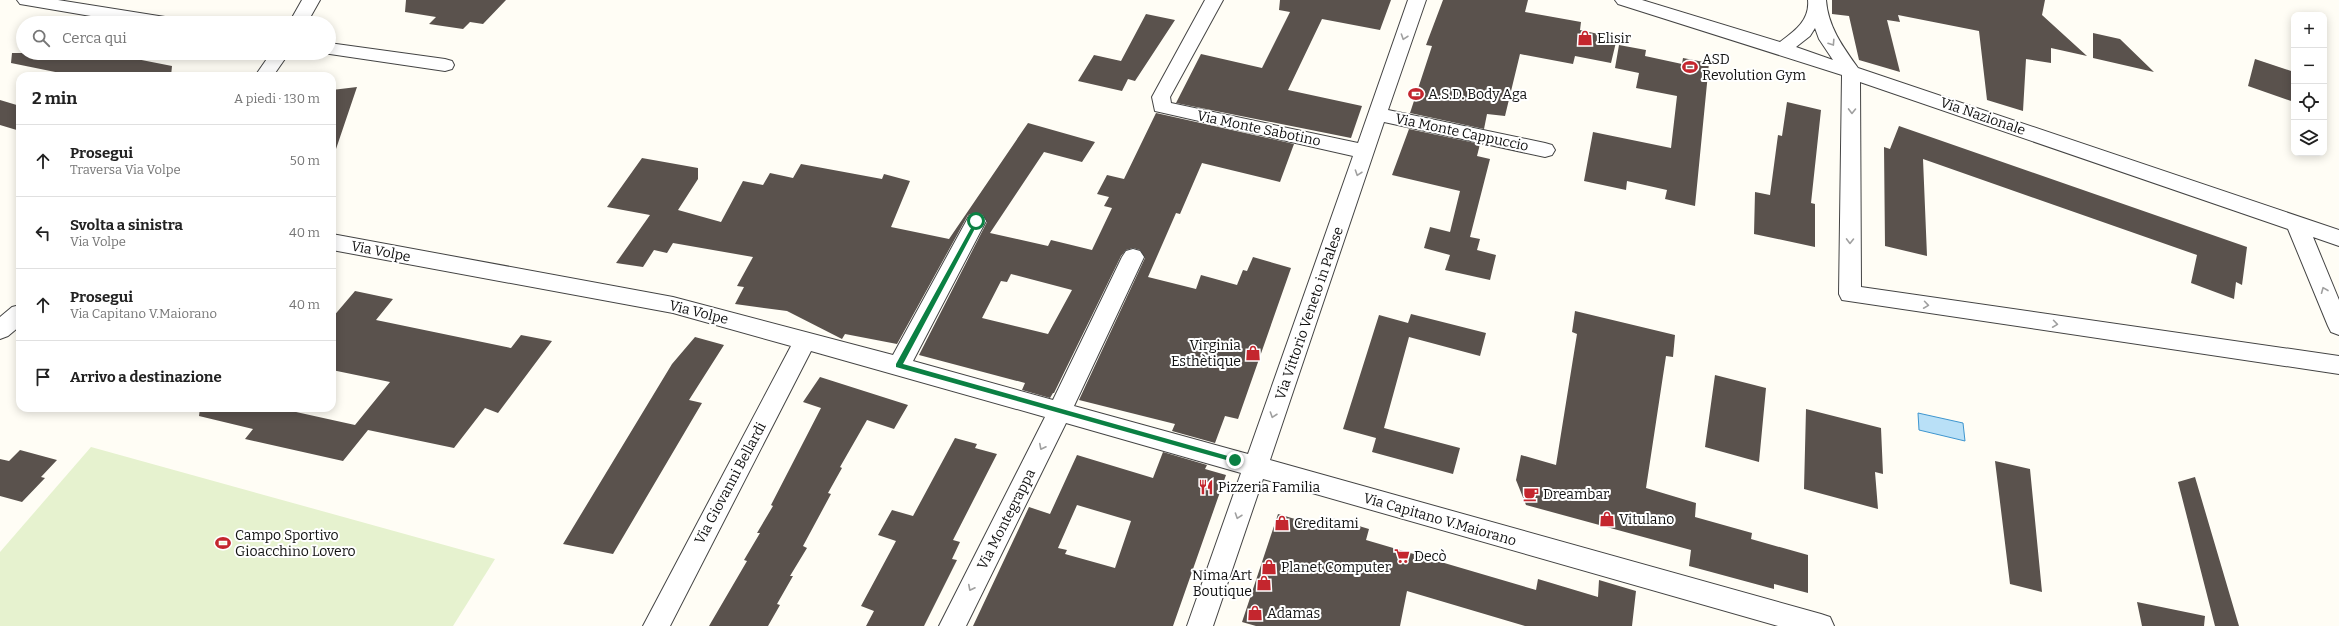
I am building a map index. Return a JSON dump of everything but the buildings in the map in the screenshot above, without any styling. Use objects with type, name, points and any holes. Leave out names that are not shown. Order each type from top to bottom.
[{"type":"street","points":[[26,0],[123,16]]},
{"type":"street","name":"Via Monte Sabotino","points":[[1214,0],[1161,97],[1162,107],[1366,152]]},
{"type":"street","name":"Via Vittorio Veneto in Palese","points":[[1200,626],[1366,152],[1417,0]]},
{"type":"street","name":"Via Nazionale","points":[[1624,0],[1783,48],[2296,222],[2339,238]]},
{"type":"street","points":[[300,16],[305,1]]},
{"type":"street","points":[[1783,48],[1804,32],[1817,6]]},
{"type":"street","points":[[1817,6],[1828,39],[1852,72],[1850,294],[2339,365]]},
{"type":"street","points":[[336,50],[445,65]]},
{"type":"street","points":[[267,72],[275,60]]},
{"type":"street","name":"Via Monte Cappuccio","points":[[1378,114],[1545,150]]},
{"type":"street","points":[[898,366],[976,221]]},
{"type":"street","points":[[2296,222],[2339,326]]},
{"type":"street","name":"Via Volpe","points":[[336,243],[673,305],[805,340],[1059,412]]},
{"type":"street","name":"Via Montegrappa","points":[[952,626],[1059,412],[1133,257]]},
{"type":"street","points":[[0,330],[16,316]]},
{"type":"street","name":"Via Giovanni Bellardi","points":[[656,626],[805,340]]},
{"type":"street","name":"Via Capitano V.Maiorano","points":[[1059,412],[1821,626]]},
{"type":"green space","name":"Campo Sportivo Gioacchino Lovero","points":[[91,447],[495,559],[453,626],[0,626],[0,552]]},
{"type":"water","points":[[1918,413],[1963,423],[1965,441],[1919,430]]},
{"type":"place","name":"Elisir","points":[[1585,38]]},
{"type":"place","name":"ASD Revolution Gym","points":[[1690,67]]},
{"type":"place","name":"A.S.D. Body Aga","points":[[1416,94]]},
{"type":"place","name":"Virginia Esthètique","points":[[1253,353]]},
{"type":"place","name":"Pizzeria Familia","points":[[1206,487]]},
{"type":"place","name":"Dreambar","points":[[1531,494]]},
{"type":"place","name":"Vitulano","points":[[1607,519]]},
{"type":"place","name":"Creditami","points":[[1282,523]]},
{"type":"place","name":"Campo Sportivo Gioacchino Lovero","points":[[223,543]]},
{"type":"place","name":"Decò","points":[[1402,556]]},
{"type":"place","name":"Planet Computer","points":[[1269,567]]},
{"type":"place","name":"Nima Art Boutique","points":[[1264,583]]},
{"type":"place","name":"Adamas","points":[[1255,613]]},
{"type":"route","points":[[976,221],[898,366],[1235,460]]}]
